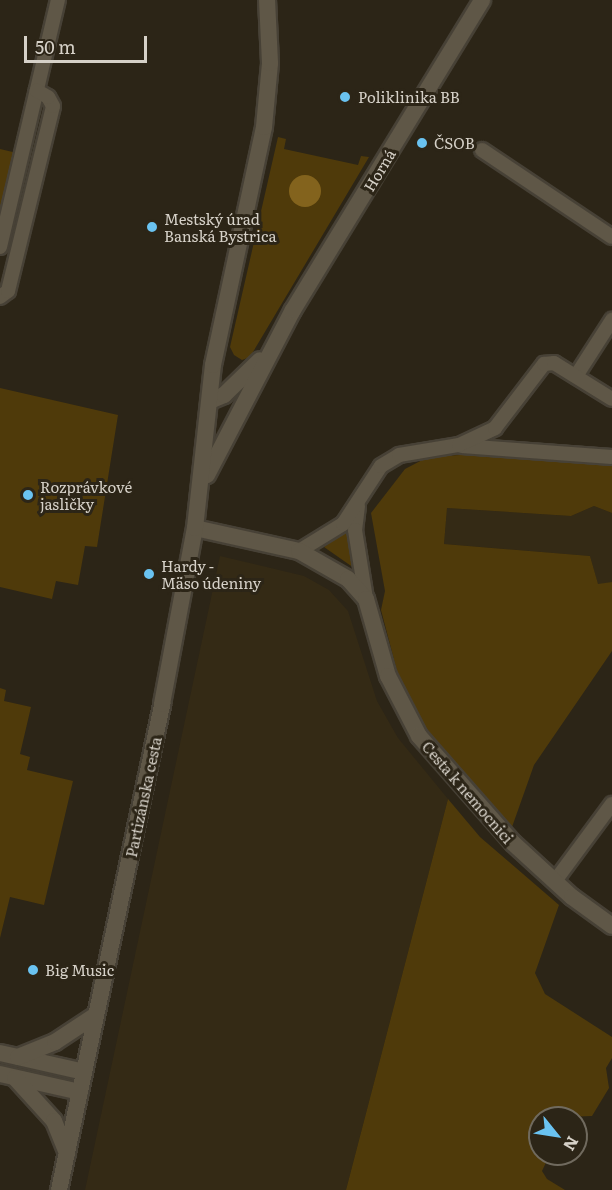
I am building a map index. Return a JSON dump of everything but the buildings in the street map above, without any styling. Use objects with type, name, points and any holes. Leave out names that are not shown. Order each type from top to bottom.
[{"type":"street","points":[[0,247],[58,0]]},
{"type":"street","name":"Partizánska cesta","points":[[59,1190],[195,528],[202,484],[213,365],[264,127],[270,63],[267,0]]},
{"type":"street","name":"Horná","points":[[202,484],[276,340],[482,0]]},
{"type":"street","points":[[0,297],[8,291],[53,106],[48,97],[37,91]]},
{"type":"street","points":[[482,150],[612,237]]},
{"type":"street","points":[[576,376],[612,320]]},
{"type":"street","name":"Horná","points":[[210,400],[224,395],[246,376],[276,340]]},
{"type":"street","points":[[459,445],[501,422],[544,364],[554,363],[612,399]]},
{"type":"street","points":[[299,551],[331,534],[358,505],[381,466],[399,455],[459,445],[612,457]]},
{"type":"street","points":[[358,505],[355,530],[366,599]]},
{"type":"street","name":"Cesta k nemocnici","points":[[195,528],[299,551],[335,569],[366,599],[388,676],[419,736],[493,823],[555,881],[612,926]]},
{"type":"street","points":[[555,881],[612,804]]},
{"type":"street","points":[[18,1057],[55,1042],[96,1015]]},
{"type":"street","points":[[0,1053],[84,1072]]},
{"type":"street","points":[[7,1076],[80,1092]]},
{"type":"street","points":[[7,1076],[54,1121],[67,1154]]},
{"type":"shaded area","points":[[278,137],[286,139],[284,149],[358,165],[361,156],[369,157],[250,357],[242,360],[234,355],[230,347]]},
{"type":"shaded area","points":[[0,149],[17,153],[0,222]]},
{"type":"shaded area","points":[[305,175],[316,180],[321,191],[316,202],[305,207],[294,202],[289,191],[294,180]]},
{"type":"shaded area","points":[[0,388],[118,415],[97,547],[85,546],[78,585],[56,581],[52,599],[0,587]]},
{"type":"shaded area","points":[[476,454],[612,464],[612,513],[594,506],[571,516],[447,508],[444,544],[590,556],[598,584],[612,582],[612,651],[534,765],[512,827],[444,751],[414,712],[397,671],[381,610],[385,591],[371,513],[405,469],[428,457]]},
{"type":"shaded area","points":[[594,506],[612,513],[612,582],[598,585],[590,556],[444,544],[447,508],[571,516]]},
{"type":"shaded area","points":[[347,531],[355,567],[354,568],[324,547]]},
{"type":"shaded area","points":[[220,556],[304,576],[329,590],[348,611],[377,701],[398,738],[448,799],[346,1190],[85,1190]]},
{"type":"shaded area","points":[[0,688],[6,690],[4,701],[31,707],[20,754],[30,757],[27,770],[73,781],[44,905],[10,897],[0,938]]},
{"type":"shaded area","points":[[448,799],[480,837],[559,905],[535,973],[545,994],[612,1037],[612,1058],[606,1068],[609,1088],[592,1116],[588,1116],[588,1106],[528,1106],[528,1166],[544,1166],[542,1171],[547,1179],[565,1190],[346,1190]]},
{"type":"place","name":"Poliklinika BB","points":[[345,97]]},
{"type":"place","name":"ČSOB","points":[[422,143]]},
{"type":"place","name":"Mestský úrad Banská Bystrica","points":[[152,227]]},
{"type":"place","name":"Rozprávkové jasličky","points":[[28,495]]},
{"type":"place","name":"Hardy - Mäso údeniny","points":[[149,574]]},
{"type":"place","name":"Big Music","points":[[33,970]]}]
